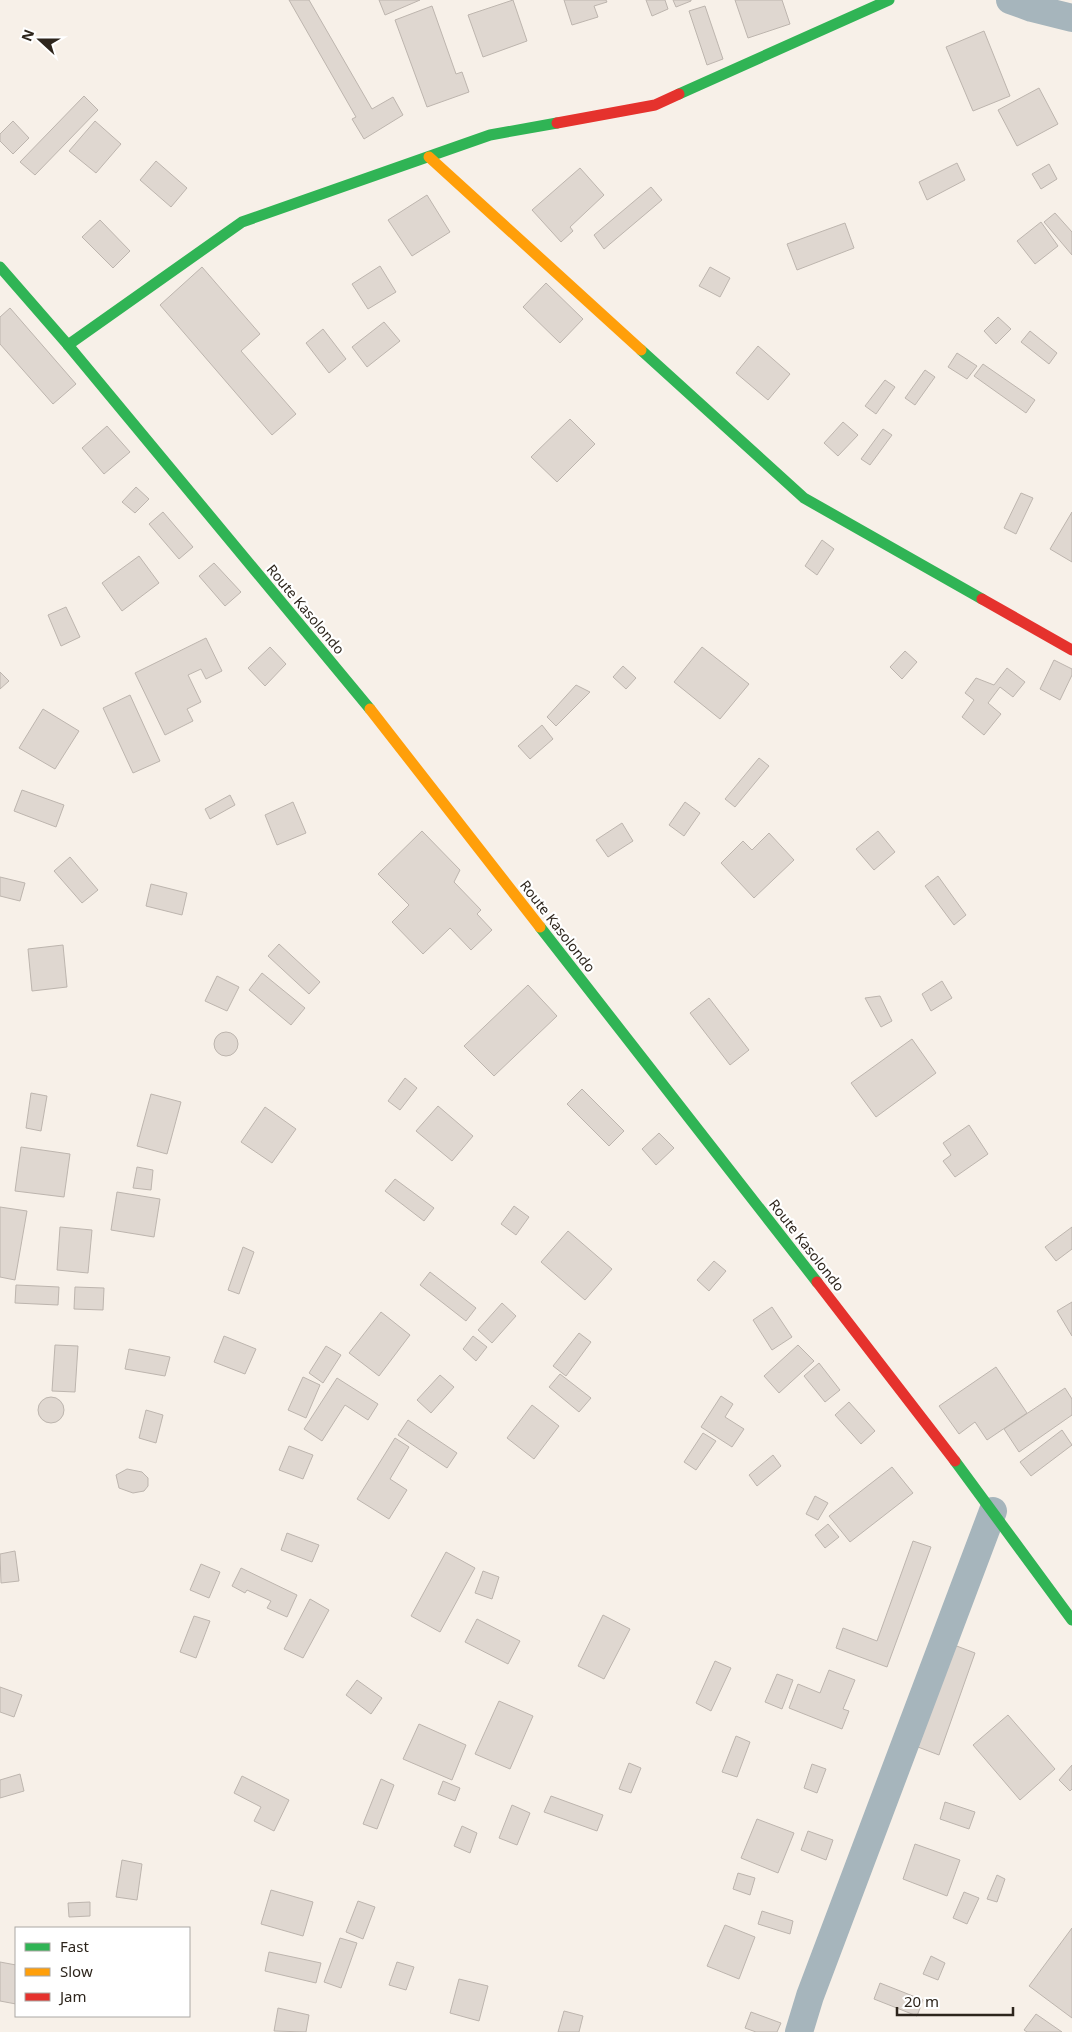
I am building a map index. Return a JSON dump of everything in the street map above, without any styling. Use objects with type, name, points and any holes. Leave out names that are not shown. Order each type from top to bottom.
[{"type":"street","points":[[68,345],[242,222],[490,135],[655,105],[889,0]]},
{"type":"street","points":[[1010,0],[1032,8],[1072,18]]},
{"type":"street","points":[[428,157],[804,498],[1072,650]]},
{"type":"street","name":"Route Kasolondo","points":[[0,267],[68,345],[356,692],[848,1322],[993,1511],[1072,1620]]},
{"type":"street","points":[[799,2032],[810,1996],[993,1511]]},
{"type":"building","points":[[289,0],[309,0],[372,109],[393,97],[403,115],[364,139],[352,119],[356,117]]},
{"type":"building","points":[[379,0],[420,0],[385,15]]},
{"type":"building","points":[[513,0],[527,41],[483,57],[468,15]]},
{"type":"building","points":[[564,0],[606,0],[607,2],[594,6],[598,17],[572,25]]},
{"type":"building","points":[[646,0],[665,0],[668,9],[652,16]]},
{"type":"building","points":[[673,0],[691,0],[691,1],[676,7]]},
{"type":"building","points":[[735,0],[782,0],[790,24],[748,38]]},
{"type":"building","points":[[432,6],[456,74],[462,72],[469,92],[427,107],[395,20]]},
{"type":"building","points":[[705,6],[723,59],[707,65],[689,11]]},
{"type":"building","points":[[984,31],[1010,96],[973,111],[946,47]]},
{"type":"building","points":[[1039,88],[1058,124],[1017,146],[998,110]]},
{"type":"building","points":[[84,96],[98,110],[35,175],[20,162]]},
{"type":"building","points":[[13,121],[29,138],[13,154],[0,141],[0,134]]},
{"type":"building","points":[[95,121],[121,144],[96,173],[69,151]]},
{"type":"building","points":[[156,161],[187,188],[171,207],[140,180]]},
{"type":"building","points":[[957,163],[965,180],[927,200],[919,182]]},
{"type":"building","points":[[1049,164],[1057,179],[1041,189],[1032,174]]},
{"type":"building","points":[[580,168],[604,195],[570,227],[573,231],[561,242],[532,210]]},
{"type":"building","points":[[651,187],[662,200],[604,249],[594,235]]},
{"type":"building","points":[[427,195],[450,232],[412,256],[388,220]]},
{"type":"building","points":[[1055,213],[1072,232],[1072,255],[1044,222]]},
{"type":"building","points":[[100,220],[130,251],[113,268],[82,237]]},
{"type":"building","points":[[1041,222],[1058,246],[1035,264],[1017,241]]},
{"type":"building","points":[[845,223],[854,248],[797,270],[787,244]]},
{"type":"building","points":[[380,266],[396,292],[368,309],[352,284]]},
{"type":"building","points":[[202,267],[260,334],[241,351],[296,414],[272,435],[160,305]]},
{"type":"building","points":[[710,267],[730,278],[720,297],[699,286]]},
{"type":"building","points":[[546,283],[583,319],[560,343],[523,307]]},
{"type":"building","points":[[10,308],[76,384],[53,404],[0,344],[0,317]]},
{"type":"building","points":[[998,317],[1011,329],[996,344],[984,331]]},
{"type":"building","points":[[384,322],[400,341],[367,367],[352,347]]},
{"type":"building","points":[[323,329],[346,359],[329,373],[306,343]]},
{"type":"building","points":[[1030,331],[1057,353],[1049,364],[1021,342]]},
{"type":"building","points":[[758,346],[790,374],[768,400],[736,373]]},
{"type":"building","points":[[957,353],[977,366],[967,379],[948,367]]},
{"type":"building","points":[[983,364],[1035,400],[1026,413],[974,376]]},
{"type":"building","points":[[925,370],[935,377],[915,405],[905,398]]},
{"type":"building","points":[[885,380],[895,387],[876,414],[865,406]]},
{"type":"building","points":[[570,419],[595,444],[557,482],[531,457]]},
{"type":"building","points":[[843,422],[858,435],[838,456],[824,443]]},
{"type":"building","points":[[107,426],[130,452],[104,474],[82,448]]},
{"type":"building","points":[[883,429],[892,435],[870,465],[861,459]]},
{"type":"building","points":[[136,487],[149,499],[135,513],[122,502]]},
{"type":"building","points":[[1021,493],[1033,498],[1016,534],[1004,528]]},
{"type":"building","points":[[163,512],[193,547],[179,559],[149,524]]},
{"type":"building","points":[[1072,512],[1072,562],[1050,549]]},
{"type":"building","points":[[822,540],[834,549],[817,575],[805,566]]},
{"type":"building","points":[[139,556],[159,583],[122,611],[102,583]]},
{"type":"building","points":[[214,563],[241,592],[225,606],[199,576]]},
{"type":"building","points":[[66,607],[80,637],[61,646],[48,615]]},
{"type":"building","points":[[206,638],[222,671],[206,679],[201,669],[188,675],[201,702],[187,709],[193,721],[165,735],[135,673]]},
{"type":"building","points":[[270,647],[286,664],[265,686],[248,668]]},
{"type":"building","points":[[702,647],[749,684],[720,719],[674,682]]},
{"type":"building","points":[[905,651],[917,662],[902,679],[890,667]]},
{"type":"building","points":[[1054,660],[1072,669],[1072,675],[1060,700],[1040,689]]},
{"type":"building","points":[[623,666],[636,678],[626,689],[613,677]]},
{"type":"building","points":[[1007,668],[1025,682],[1013,697],[1000,687],[988,703],[1001,714],[984,735],[962,717],[974,700],[965,693],[976,678],[994,685]]},
{"type":"building","points":[[0,672],[9,681],[0,689]]},
{"type":"building","points":[[576,685],[590,692],[556,726],[547,717]]},
{"type":"building","points":[[130,695],[160,761],[133,773],[103,708]]},
{"type":"building","points":[[43,709],[79,731],[55,769],[19,748]]},
{"type":"building","points":[[542,725],[553,739],[530,759],[518,746]]},
{"type":"building","points":[[759,758],[769,766],[735,807],[725,799]]},
{"type":"building","points":[[22,790],[64,805],[56,827],[14,811]]},
{"type":"building","points":[[230,795],[235,805],[210,819],[205,809]]},
{"type":"building","points":[[293,802],[306,833],[277,845],[265,815]]},
{"type":"building","points":[[685,802],[700,813],[684,836],[669,825]]},
{"type":"building","points":[[622,823],[633,841],[608,857],[596,840]]},
{"type":"building","points":[[422,831],[460,870],[454,882],[481,910],[477,914],[492,930],[471,950],[450,928],[423,954],[392,922],[409,905],[378,874]]},
{"type":"building","points":[[878,831],[895,852],[874,870],[856,849]]},
{"type":"building","points":[[769,833],[794,860],[754,898],[721,863],[743,841],[752,850]]},
{"type":"building","points":[[70,857],[98,890],[82,903],[54,871]]},
{"type":"building","points":[[938,876],[966,915],[954,925],[925,886]]},
{"type":"building","points":[[0,877],[25,883],[20,901],[0,896]]},
{"type":"building","points":[[151,884],[187,893],[182,915],[146,906]]},
{"type":"building","points":[[279,944],[320,982],[309,994],[268,956]]},
{"type":"building","points":[[63,945],[67,987],[32,991],[28,949]]},
{"type":"building","points":[[262,973],[305,1008],[291,1025],[249,990]]},
{"type":"building","points":[[217,976],[239,987],[227,1011],[205,1001]]},
{"type":"building","points":[[942,981],[952,998],[931,1011],[922,994]]},
{"type":"building","points":[[528,985],[557,1016],[494,1076],[464,1046]]},
{"type":"building","points":[[880,996],[892,1021],[881,1027],[865,998]]},
{"type":"building","points":[[709,998],[749,1050],[730,1065],[690,1013]]},
{"type":"building","points":[[226,1032],[231,1033],[237,1039],[237,1049],[231,1055],[226,1056],[221,1055],[215,1049],[214,1044],[215,1039],[221,1033]]},
{"type":"building","points":[[912,1039],[936,1073],[876,1117],[851,1083]]},
{"type":"building","points":[[405,1078],[417,1088],[400,1110],[388,1101]]},
{"type":"building","points":[[582,1089],[624,1131],[609,1146],[567,1104]]},
{"type":"building","points":[[31,1093],[47,1096],[41,1131],[26,1128]]},
{"type":"building","points":[[151,1094],[181,1102],[167,1154],[137,1146]]},
{"type":"building","points":[[438,1106],[473,1136],[452,1161],[416,1131]]},
{"type":"building","points":[[265,1107],[296,1129],[272,1163],[241,1142]]},
{"type":"building","points":[[969,1125],[988,1154],[955,1177],[943,1161],[951,1155],[943,1143]]},
{"type":"building","points":[[659,1133],[674,1148],[656,1165],[642,1149]]},
{"type":"building","points":[[21,1147],[70,1154],[64,1197],[15,1191]]},
{"type":"building","points":[[137,1167],[153,1170],[151,1190],[133,1188]]},
{"type":"building","points":[[395,1179],[434,1208],[424,1221],[385,1191]]},
{"type":"building","points":[[117,1192],[160,1199],[154,1237],[111,1230]]},
{"type":"building","points":[[514,1206],[529,1217],[516,1235],[501,1224]]},
{"type":"building","points":[[0,1207],[27,1211],[15,1280],[0,1277]]},
{"type":"building","points":[[60,1227],[92,1230],[88,1273],[57,1270]]},
{"type":"building","points":[[1072,1227],[1072,1249],[1056,1261],[1045,1247]]},
{"type":"building","points":[[568,1231],[612,1269],[585,1300],[541,1262]]},
{"type":"building","points":[[243,1247],[254,1252],[239,1294],[228,1290]]},
{"type":"building","points":[[714,1261],[726,1271],[709,1291],[697,1280]]},
{"type":"building","points":[[430,1272],[476,1308],[466,1321],[420,1285]]},
{"type":"building","points":[[16,1285],[59,1287],[58,1305],[15,1303]]},
{"type":"building","points":[[75,1287],[104,1288],[103,1310],[74,1309]]},
{"type":"building","points":[[1072,1302],[1072,1336],[1057,1311]]},
{"type":"building","points":[[502,1303],[516,1316],[492,1343],[478,1330]]},
{"type":"building","points":[[772,1307],[792,1337],[772,1350],[753,1320]]},
{"type":"building","points":[[381,1312],[410,1335],[379,1376],[349,1353]]},
{"type":"building","points":[[579,1333],[591,1342],[566,1376],[553,1366]]},
{"type":"building","points":[[224,1336],[256,1349],[245,1374],[214,1362]]},
{"type":"building","points":[[473,1336],[487,1347],[476,1361],[463,1349]]},
{"type":"building","points":[[55,1345],[78,1346],[75,1392],[52,1391]]},
{"type":"building","points":[[798,1345],[814,1361],[779,1393],[764,1376]]},
{"type":"building","points":[[326,1346],[341,1355],[323,1383],[309,1373]]},
{"type":"building","points":[[129,1349],[170,1357],[165,1376],[125,1369]]},
{"type":"building","points":[[819,1363],[840,1390],[825,1402],[804,1376]]},
{"type":"building","points":[[996,1367],[1027,1413],[987,1440],[975,1422],[959,1434],[939,1406]]},
{"type":"building","points":[[560,1374],[591,1398],[579,1412],[549,1387]]},
{"type":"building","points":[[440,1375],[454,1387],[431,1413],[417,1400]]},
{"type":"building","points":[[303,1377],[320,1385],[306,1418],[288,1410]]},
{"type":"building","points":[[337,1378],[378,1404],[368,1420],[345,1405],[322,1441],[304,1429]]},
{"type":"building","points":[[1065,1388],[1072,1399],[1072,1415],[1019,1452],[1004,1429]]},
{"type":"building","points":[[721,1396],[733,1404],[725,1417],[744,1429],[732,1447],[701,1427]]},
{"type":"building","points":[[51,1397],[60,1401],[64,1410],[60,1419],[51,1423],[42,1419],[38,1410],[42,1401]]},
{"type":"building","points":[[849,1402],[875,1431],[861,1444],[835,1415]]},
{"type":"building","points":[[532,1405],[559,1426],[534,1459],[507,1438]]},
{"type":"building","points":[[146,1410],[163,1415],[156,1443],[139,1438]]},
{"type":"building","points":[[408,1420],[457,1453],[447,1468],[398,1435]]},
{"type":"building","points":[[1062,1430],[1072,1445],[1031,1476],[1020,1462]]},
{"type":"building","points":[[703,1433],[716,1441],[696,1470],[684,1462]]},
{"type":"building","points":[[395,1438],[409,1447],[390,1479],[407,1490],[389,1519],[357,1499]]},
{"type":"building","points":[[289,1446],[313,1455],[303,1479],[279,1470]]},
{"type":"building","points":[[773,1455],[781,1466],[757,1486],[749,1475]]},
{"type":"building","points":[[892,1467],[913,1493],[850,1542],[829,1516]]},
{"type":"building","points":[[127,1469],[142,1472],[148,1478],[148,1486],[144,1491],[133,1493],[119,1488],[116,1475]]},
{"type":"building","points":[[815,1496],[828,1503],[818,1520],[806,1514]]},
{"type":"building","points":[[828,1524],[839,1537],[825,1548],[815,1535]]},
{"type":"building","points":[[287,1533],[319,1545],[312,1562],[281,1550]]},
{"type":"building","points":[[913,1541],[931,1547],[887,1667],[836,1648],[843,1628],[877,1641]]},
{"type":"building","points":[[15,1551],[19,1581],[1,1583],[0,1554]]},
{"type":"building","points":[[446,1552],[475,1568],[440,1632],[411,1616]]},
{"type":"building","points":[[201,1564],[220,1572],[209,1598],[190,1590]]},
{"type":"building","points":[[241,1568],[297,1595],[287,1617],[267,1608],[271,1601],[247,1590],[245,1593],[232,1586]]},
{"type":"building","points":[[483,1571],[499,1577],[492,1599],[475,1593]]},
{"type":"building","points":[[310,1599],[329,1610],[303,1658],[284,1649]]},
{"type":"building","points":[[603,1615],[630,1629],[604,1679],[578,1666]]},
{"type":"building","points":[[194,1616],[210,1621],[196,1658],[180,1652]]},
{"type":"building","points":[[477,1619],[520,1641],[508,1664],[465,1642]]},
{"type":"building","points":[[954,1645],[975,1653],[939,1755],[918,1747]]},
{"type":"building","points":[[715,1661],[731,1668],[711,1711],[696,1703]]},
{"type":"building","points":[[829,1670],[855,1680],[843,1709],[849,1711],[842,1729],[789,1708],[798,1684],[820,1693]]},
{"type":"building","points":[[777,1674],[793,1680],[782,1709],[765,1702]]},
{"type":"building","points":[[357,1680],[382,1698],[371,1714],[346,1695]]},
{"type":"building","points":[[0,1687],[22,1695],[14,1717],[0,1712]]},
{"type":"building","points":[[499,1701],[533,1716],[510,1769],[475,1754]]},
{"type":"building","points":[[1008,1715],[1055,1769],[1020,1800],[973,1745]]},
{"type":"building","points":[[419,1724],[466,1745],[452,1780],[403,1759]]},
{"type":"building","points":[[736,1736],[750,1742],[737,1777],[722,1772]]},
{"type":"building","points":[[629,1763],[641,1768],[631,1793],[619,1789]]},
{"type":"building","points":[[812,1764],[826,1769],[817,1793],[804,1788]]},
{"type":"building","points":[[1072,1765],[1072,1789],[1070,1791],[1059,1780]]},
{"type":"building","points":[[20,1774],[24,1791],[0,1798],[0,1780]]},
{"type":"building","points":[[242,1776],[289,1800],[274,1831],[254,1821],[261,1807],[234,1793]]},
{"type":"building","points":[[381,1779],[394,1785],[377,1829],[363,1824]]},
{"type":"building","points":[[443,1781],[460,1788],[455,1801],[438,1794]]},
{"type":"building","points":[[551,1796],[603,1815],[597,1831],[544,1812]]},
{"type":"building","points":[[945,1802],[975,1812],[969,1829],[940,1819]]},
{"type":"building","points":[[512,1805],[530,1813],[517,1845],[499,1838]]},
{"type":"building","points":[[757,1819],[794,1833],[778,1873],[741,1858]]},
{"type":"building","points":[[462,1826],[477,1833],[470,1853],[454,1846]]},
{"type":"building","points":[[808,1831],[833,1840],[826,1860],[801,1850]]},
{"type":"building","points":[[915,1844],[960,1860],[947,1896],[903,1879]]},
{"type":"building","points":[[122,1860],[142,1864],[137,1900],[116,1897]]},
{"type":"building","points":[[738,1873],[755,1878],[750,1895],[733,1889]]},
{"type":"building","points":[[997,1875],[1005,1879],[997,1902],[987,1899]]},
{"type":"building","points":[[271,1890],[313,1902],[303,1936],[261,1924]]},
{"type":"building","points":[[964,1892],[979,1898],[967,1924],[953,1918]]},
{"type":"building","points":[[358,1901],[375,1907],[363,1939],[346,1932]]},
{"type":"building","points":[[90,1902],[90,1916],[69,1917],[68,1903]]},
{"type":"building","points":[[762,1911],[793,1921],[790,1934],[758,1924]]},
{"type":"building","points":[[725,1925],[755,1937],[739,1979],[707,1966]]},
{"type":"building","points":[[1072,1928],[1072,2018],[1029,1986]]},
{"type":"building","points":[[340,1938],[357,1943],[341,1988],[324,1982]]},
{"type":"building","points":[[269,1952],[321,1963],[316,1983],[265,1971]]},
{"type":"building","points":[[931,1956],[945,1963],[938,1980],[923,1974]]},
{"type":"building","points":[[0,1962],[15,1965],[15,2004],[0,2001]]},
{"type":"building","points":[[397,1962],[414,1967],[406,1990],[389,1985]]},
{"type":"building","points":[[459,1979],[488,1986],[479,2021],[450,2013]]},
{"type":"building","points":[[880,1983],[923,2000],[917,2016],[874,1999]]},
{"type":"building","points":[[278,2008],[309,2015],[306,2032],[274,2031]]},
{"type":"building","points":[[564,2011],[583,2016],[579,2032],[558,2032]]},
{"type":"building","points":[[751,2012],[781,2023],[777,2032],[756,2032],[745,2028]]},
{"type":"building","points":[[1036,2014],[1062,2032],[1027,2032],[1024,2030]]},
{"type":"traffic: fast","points":[[679,94],[889,0]]},
{"type":"traffic: fast","points":[[68,345],[242,222],[490,135],[557,123]]},
{"type":"traffic: fast","points":[[0,267],[68,345],[370,709]]},
{"type":"traffic: fast","points":[[641,350],[804,498],[982,599]]},
{"type":"traffic: fast","points":[[540,927],[817,1282]]},
{"type":"traffic: fast","points":[[955,1461],[1072,1620]]},
{"type":"traffic: slow","points":[[429,157],[641,350]]},
{"type":"traffic: slow","points":[[370,709],[540,927]]},
{"type":"traffic: jam","points":[[557,123],[655,105],[679,94]]},
{"type":"traffic: jam","points":[[982,599],[1072,650]]},
{"type":"traffic: jam","points":[[817,1282],[955,1461]]}]
